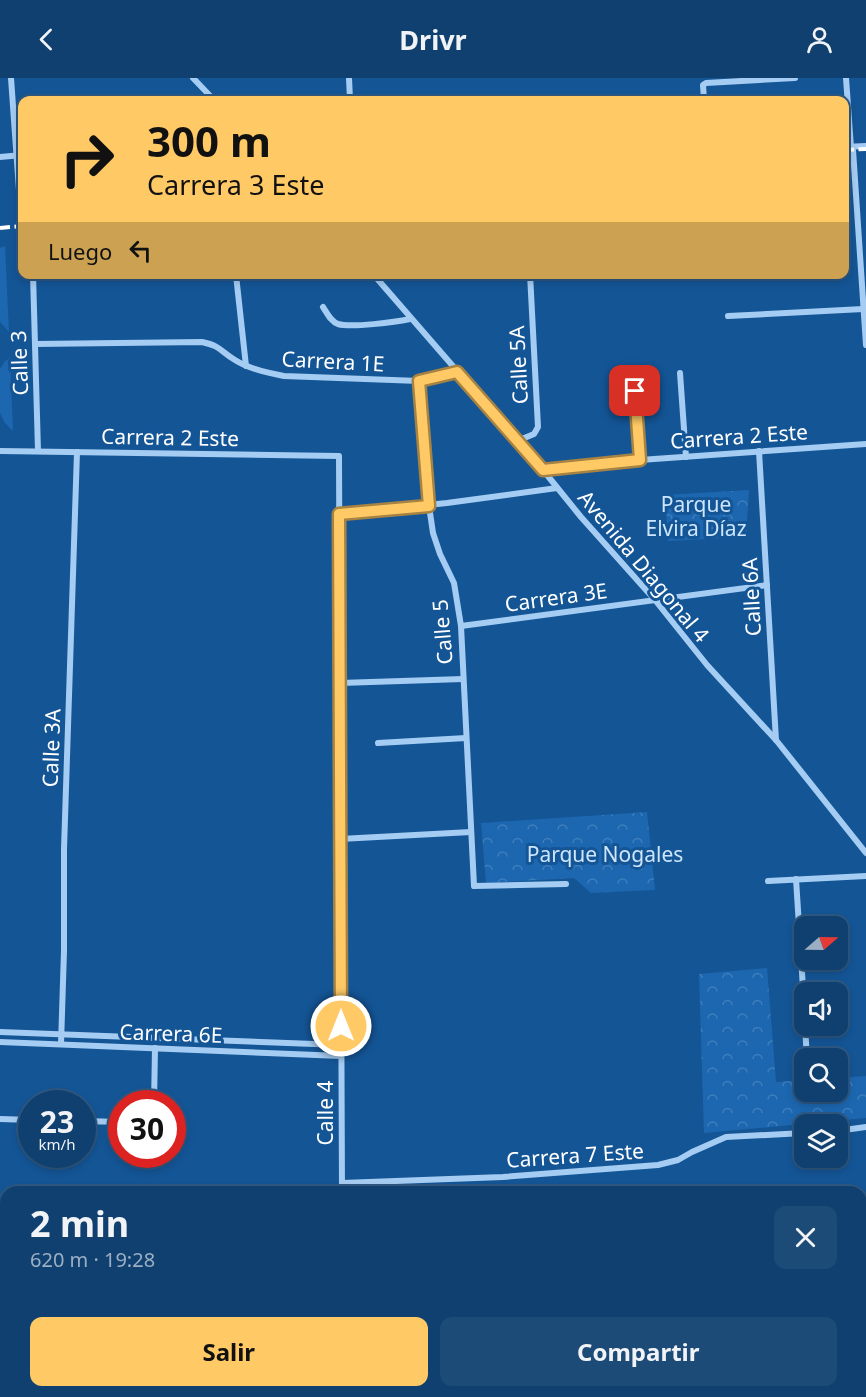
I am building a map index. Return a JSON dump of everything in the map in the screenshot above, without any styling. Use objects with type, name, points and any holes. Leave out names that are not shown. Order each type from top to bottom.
[{"type":"street","points":[[12,78],[18,144]]},
{"type":"street","points":[[193,78],[210,96]]},
{"type":"street","points":[[349,78],[350,96]]},
{"type":"street","points":[[704,96],[703,85],[706,83],[795,78]]},
{"type":"street","points":[[846,78],[847,96]]},
{"type":"street","points":[[849,147],[866,146]]},
{"type":"street","points":[[849,150],[854,162],[866,345]]},
{"type":"street","points":[[0,157],[18,155]]},
{"type":"street","name":"Calle 3","points":[[33,279],[38,451]]},
{"type":"street","points":[[236,279],[246,366]]},
{"type":"street","name":"Avenida Diagonal 4","points":[[376,279],[655,600],[707,665],[776,740],[866,853]]},
{"type":"street","name":"Calle 5A","points":[[517,441],[534,434],[538,427],[530,279]]},
{"type":"street","points":[[323,307],[335,324],[356,325],[410,319]]},
{"type":"street","points":[[728,316],[863,309]]},
{"type":"street","name":"Carrera 1E","points":[[35,344],[202,342],[215,344],[233,360],[246,366],[269,374],[284,376],[419,381],[457,372]]},
{"type":"street","points":[[633,368],[640,460]]},
{"type":"street","points":[[680,373],[686,457]]},
{"type":"street","name":"Calle 5","points":[[419,381],[433,533],[454,583],[461,626],[474,886],[566,884]]},
{"type":"street","name":"Carrera 2 Este","points":[[543,470],[640,460],[866,444]]},
{"type":"street","name":"Carrera 2 Este","points":[[0,451],[339,456]]},
{"type":"street","name":"Calle 6A","points":[[759,451],[776,740]]},
{"type":"street","name":"Calle 3A","points":[[61,1044],[64,849],[77,452]]},
{"type":"street","name":"Calle 4","points":[[339,456],[342,1183]]},
{"type":"street","points":[[339,514],[429,506],[557,488]]},
{"type":"street","name":"Carrera 3E","points":[[461,626],[767,585]]},
{"type":"street","points":[[340,683],[463,679]]},
{"type":"street","points":[[378,743],[466,738]]},
{"type":"street","points":[[340,839],[471,832]]},
{"type":"street","points":[[768,881],[866,876]]},
{"type":"street","points":[[796,879],[803,982]]},
{"type":"street","name":"Carrera 6E","points":[[0,1032],[341,1045]]},
{"type":"street","name":"Carrera 6E","points":[[0,1042],[341,1056]]},
{"type":"street","points":[[154,1090],[155,1048]]},
{"type":"street","points":[[0,1119],[18,1120]]},
{"type":"street","points":[[848,1129],[866,1127]]},
{"type":"street","name":"Carrera 7 Este","points":[[342,1183],[503,1177],[658,1166],[678,1160],[726,1137],[794,1134]]},
{"type":"green space","points":[[5,246],[9,332],[0,322],[0,248]]},
{"type":"green space","points":[[10,358],[13,431],[5,423],[0,413],[0,369]]},
{"type":"green space","name":"Parque Elvira Díaz","points":[[749,490],[746,537],[668,541],[665,495]]},
{"type":"green space","name":"Parque Nogales","points":[[647,812],[655,890],[591,893],[574,878],[486,883],[481,823]]},
{"type":"green space","points":[[767,968],[776,1082],[794,1081],[794,1102],[848,1102],[848,1077],[866,1076],[866,1118],[848,1120],[848,1114],[794,1114],[794,1125],[704,1133],[699,974]]},
{"type":"railway","points":[[849,150],[866,149]]},
{"type":"railway","points":[[0,228],[18,226]]},
{"type":"route","points":[[341,1026],[339,514],[429,506],[419,381],[457,372],[543,470],[640,460],[635,391]]}]
